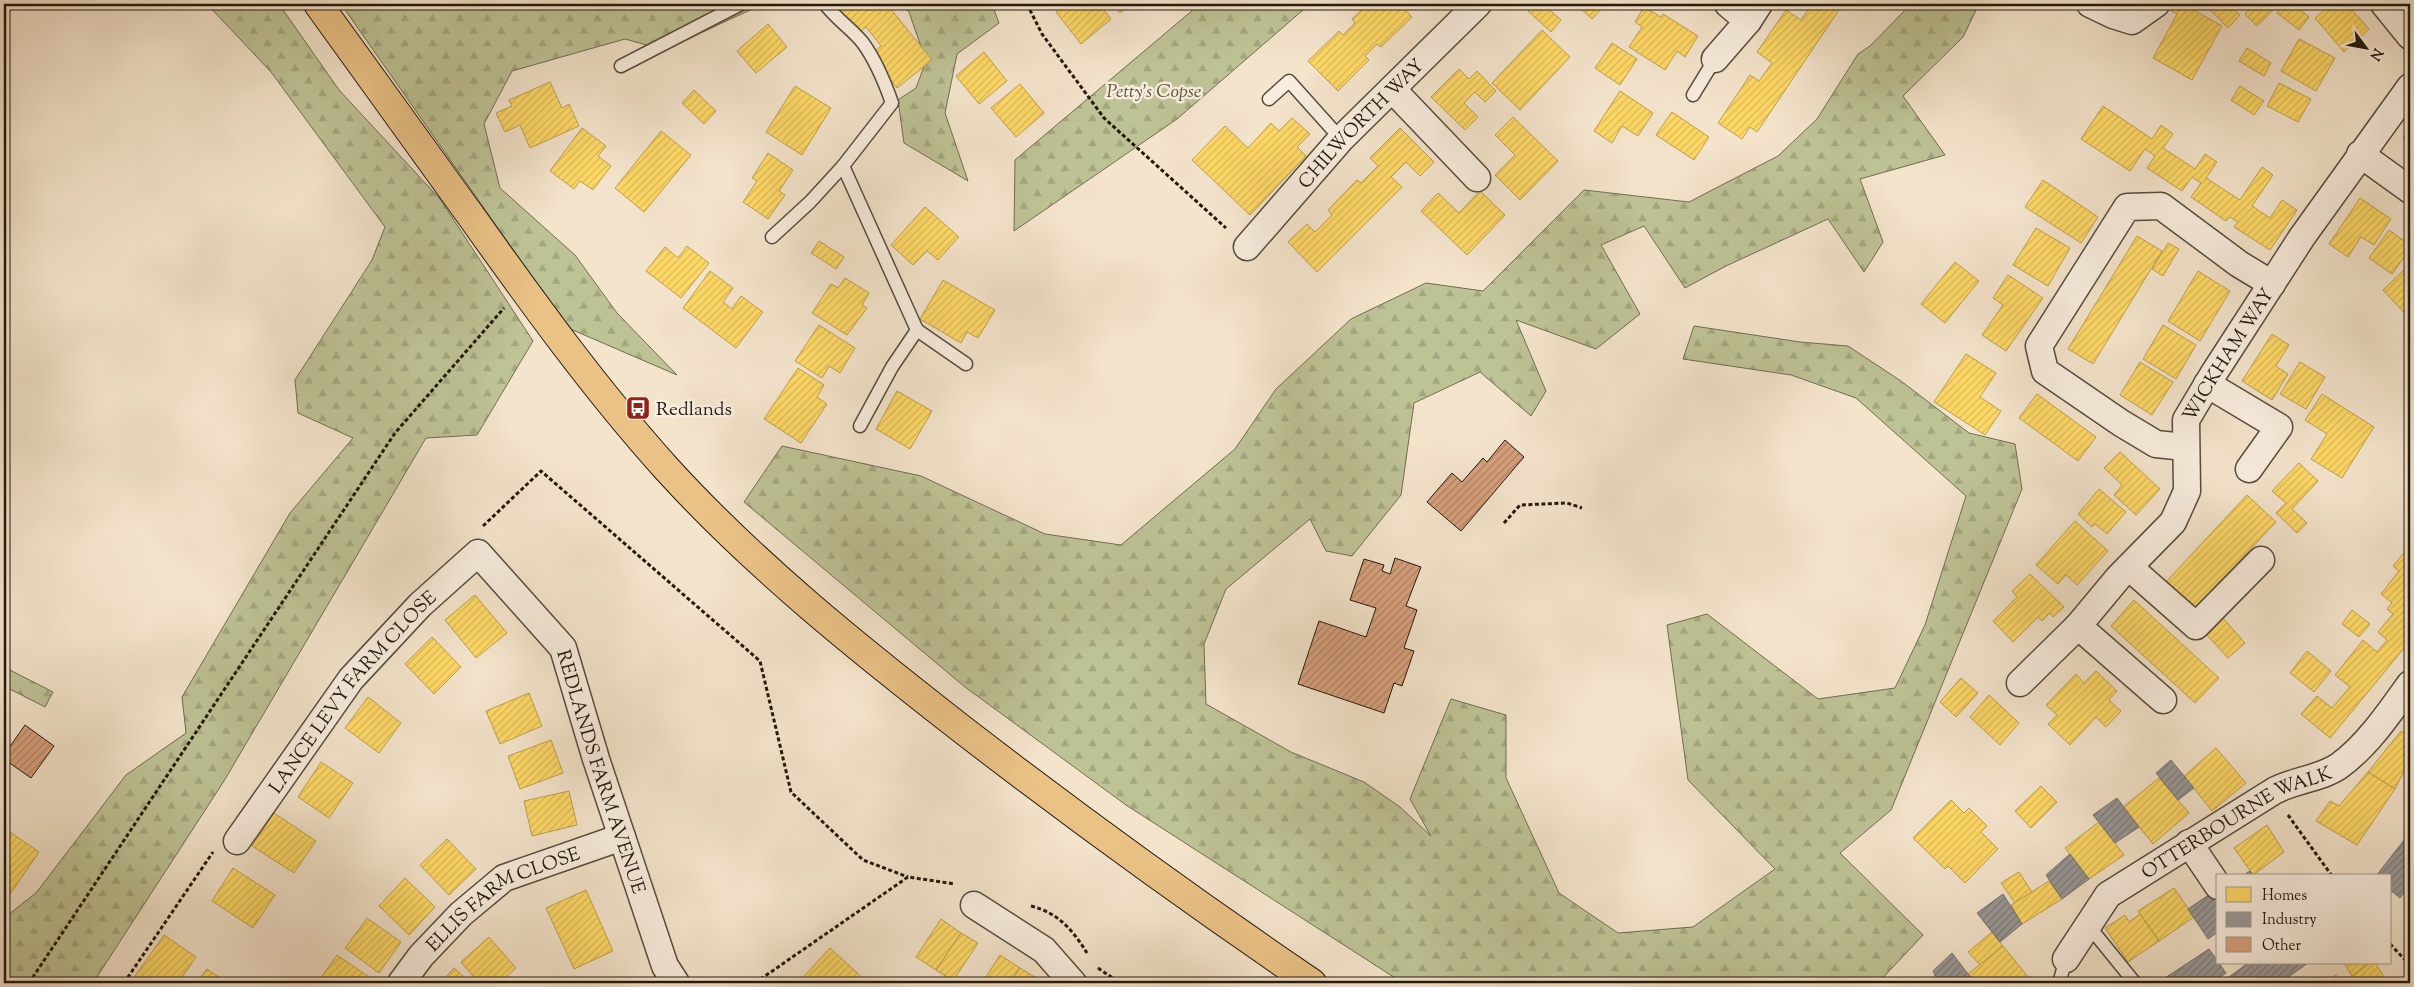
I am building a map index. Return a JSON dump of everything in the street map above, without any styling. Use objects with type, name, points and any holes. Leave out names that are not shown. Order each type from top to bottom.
[{"type":"highway","points":[[318,4],[592,381],[669,470],[720,523],[798,596],[894,676],[1014,769],[1205,910],[1312,983]]},
{"type":"street","name":"CHILWORTH WAY","points":[[1247,247],[1341,139],[1478,4]]},
{"type":"street","points":[[1716,59],[1754,12],[1728,4]]},
{"type":"street","points":[[2090,4],[2113,15],[2132,21],[2156,4]]},
{"type":"street","points":[[2384,4],[2410,36]]},
{"type":"street","name":"WICKHAM WAY","points":[[2020,683],[2078,626],[2129,567],[2173,522],[2187,491],[2186,420],[2206,384],[2272,284],[2360,154],[2410,86]]},
{"type":"street","points":[[1392,89],[1477,178]]},
{"type":"street","points":[[2360,154],[2410,190]]},
{"type":"street","points":[[2186,447],[2156,444],[2098,408],[2045,371],[2038,346],[2127,207],[2161,206],[2239,264],[2272,284]]},
{"type":"street","points":[[2206,384],[2279,428],[2249,470]]},
{"type":"street","name":"REDLANDS FARM AVENUE","points":[[480,540],[563,648],[622,837],[665,966],[676,983]]},
{"type":"street","name":"LANCE LEVY FARM CLOSE","points":[[237,842],[350,679],[480,540]]},
{"type":"street","points":[[2129,567],[2196,626],[2261,560]]},
{"type":"street","points":[[2078,626],[2163,700]]},
{"type":"street","name":"OTTERBOURNE WALK","points":[[2062,971],[2108,894],[2274,790],[2290,782],[2322,774],[2338,766],[2356,751],[2410,684]]},
{"type":"street","name":"ELLIS FARM CLOSE","points":[[400,983],[421,956],[461,914],[504,878],[622,837]]},
{"type":"street","points":[[2189,843],[2216,883]]},
{"type":"street","points":[[974,905],[1044,950],[1073,983]]},
{"type":"lane","points":[[621,66],[741,4]]},
{"type":"lane","points":[[772,237],[810,202],[843,166],[892,103],[884,79],[863,43],[834,16],[826,4]]},
{"type":"lane","points":[[1693,96],[1716,59]]},
{"type":"lane","points":[[1269,99],[1289,81],[1341,139]]},
{"type":"lane","points":[[843,166],[917,330],[966,364]]},
{"type":"lane","points":[[860,426],[892,367],[917,330]]},
{"type":"lane","points":[[2088,925],[2135,983]]},
{"type":"path","points":[[1028,4],[1042,34],[1104,118],[1247,247]]},
{"type":"path","points":[[29,983],[395,433],[473,346],[522,287]]},
{"type":"path","points":[[480,540],[541,471],[760,661],[791,792],[863,860],[908,877],[958,885]]},
{"type":"path","points":[[1504,523],[1520,505],[1568,503],[1582,508]]},
{"type":"path","points":[[2274,790],[2292,823],[2330,874]]},
{"type":"path","points":[[755,983],[908,877]]},
{"type":"path","points":[[1022,903],[1049,910],[1076,936],[1089,957]]},
{"type":"path","points":[[2392,946],[2410,965]]},
{"type":"path","points":[[1093,964],[1120,983]]},
{"type":"green space","points":[[207,4],[279,4],[339,90],[440,199],[533,341],[477,435],[426,438],[224,781],[93,983],[4,983],[4,918],[36,893],[126,775],[186,733],[182,697],[290,513],[353,438],[298,413],[295,380],[372,260],[385,227],[271,72]]},
{"type":"green space","points":[[341,4],[763,4],[664,50],[625,39],[512,71],[484,124],[500,188],[575,255],[617,313],[677,375],[568,328]]},
{"type":"green space","points":[[900,4],[992,4],[999,23],[957,54],[945,113],[968,181],[904,143],[898,100],[916,88],[926,61],[909,12]]},
{"type":"green space","name":"Petty's Copse","points":[[1200,4],[1310,4],[1177,119],[1014,231],[1015,160]]},
{"type":"green space","points":[[1911,4],[1979,4],[1963,37],[1903,96],[1945,155],[1860,179],[1883,242],[1864,272],[1828,219],[1726,266],[1685,288],[1644,226],[1601,245],[1640,314],[1596,349],[1516,320],[1546,391],[1531,416],[1480,372],[1414,403],[1401,495],[1352,556],[1326,551],[1310,519],[1226,589],[1204,644],[1206,704],[1291,752],[1364,782],[1400,807],[1431,836],[1410,799],[1451,699],[1506,715],[1506,778],[1559,893],[1618,933],[1693,927],[1775,869],[1688,780],[1667,625],[1707,614],[1818,699],[1895,688],[1925,625],[1966,496],[1856,398],[1791,375],[1683,359],[1694,326],[1800,342],[1848,346],[1901,381],[1969,433],[2015,444],[2022,489],[1891,810],[1840,853],[1923,935],[1878,983],[1403,983],[1126,805],[965,687],[744,502],[782,446],[921,476],[1045,534],[1121,545],[1235,449],[1276,389],[1351,319],[1426,283],[1483,291],[1584,190],[1689,202],[1778,156],[1817,119],[1858,54],[1870,46]]},
{"type":"green space","points":[[4,667],[53,692],[45,707],[4,686]]},
{"type":"building: Homes","points":[[846,4],[896,4],[890,8],[932,60],[897,88],[871,54],[881,46],[866,27],[857,34],[838,10]]},
{"type":"building: Homes","points":[[1066,4],[1099,4],[1111,19],[1081,44],[1056,12]]},
{"type":"building: Homes","points":[[1112,4],[1131,4],[1120,13]]},
{"type":"building: Homes","points":[[1368,4],[1413,4],[1406,11],[1412,17],[1381,47],[1377,44],[1365,56],[1369,60],[1338,91],[1308,61],[1339,31],[1343,35],[1355,23],[1352,19]]},
{"type":"building: Homes","points":[[1534,4],[1543,4],[1561,20],[1551,32],[1528,11]]},
{"type":"building: Homes","points":[[1584,4],[1606,4],[1592,19],[1580,8]]},
{"type":"building: Homes","points":[[1812,4],[1843,4],[1757,132],[1750,127],[1742,139],[1718,123],[1750,75],[1759,81],[1772,63],[1757,52],[1786,10],[1801,20]]},
{"type":"building: Homes","points":[[2174,4],[2182,6],[2183,4],[2222,26],[2192,80],[2153,58],[2177,14],[2170,10]]},
{"type":"building: Homes","points":[[2210,4],[2228,4],[2240,15],[2228,28],[2207,7]]},
{"type":"building: Homes","points":[[2255,4],[2275,4],[2277,6],[2257,26],[2245,14]]},
{"type":"building: Homes","points":[[2284,4],[2293,4],[2309,17],[2299,30],[2277,13]]},
{"type":"building: Homes","points":[[2331,4],[2347,4],[2369,29],[2344,52],[2315,18]]},
{"type":"building: Homes","points":[[1644,7],[1661,17],[1663,14],[1698,36],[1685,57],[1677,51],[1665,70],[1629,47],[1642,27],[1635,22]]},
{"type":"building: Homes","points":[[768,24],[787,47],[756,73],[737,51]]},
{"type":"building: Homes","points":[[1542,30],[1570,57],[1520,110],[1492,83]]},
{"type":"building: Homes","points":[[2299,39],[2335,58],[2316,91],[2281,71]]},
{"type":"building: Homes","points":[[1612,43],[1637,59],[1620,85],[1595,68]]},
{"type":"building: Homes","points":[[2247,48],[2271,63],[2264,76],[2239,61]]},
{"type":"building: Homes","points":[[984,52],[1007,81],[979,104],[956,76]]},
{"type":"building: Homes","points":[[1459,69],[1469,79],[1477,71],[1496,91],[1485,102],[1475,92],[1464,103],[1478,117],[1465,130],[1431,97]]},
{"type":"building: Homes","points":[[550,82],[562,108],[569,104],[579,126],[530,148],[520,125],[505,132],[496,113],[512,106],[509,100]]},
{"type":"building: Homes","points":[[2279,83],[2311,99],[2298,122],[2267,106]]},
{"type":"building: Homes","points":[[1020,84],[1044,113],[1016,137],[991,108]]},
{"type":"building: Homes","points":[[795,86],[831,108],[802,155],[766,132]]},
{"type":"building: Homes","points":[[2240,86],[2264,101],[2254,115],[2231,100]]},
{"type":"building: Homes","points":[[694,90],[716,111],[704,124],[682,103]]},
{"type":"building: Homes","points":[[1620,91],[1653,113],[1638,136],[1622,126],[1612,143],[1594,131]]},
{"type":"building: Homes","points":[[2103,106],[2152,139],[2161,125],[2173,134],[2163,148],[2195,169],[2205,154],[2217,162],[2206,178],[2240,200],[2262,167],[2273,175],[2252,206],[2270,218],[2282,200],[2297,210],[2270,250],[2234,227],[2238,222],[2230,217],[2226,221],[2191,197],[2201,183],[2192,177],[2182,191],[2147,168],[2155,156],[2145,149],[2130,171],[2081,139]]},
{"type":"building: Homes","points":[[1672,112],[1709,137],[1694,160],[1656,135]]},
{"type":"building: Homes","points":[[1513,117],[1558,161],[1520,200],[1495,175],[1515,155],[1495,135]]},
{"type":"building: Homes","points":[[1292,118],[1310,134],[1297,147],[1306,156],[1250,215],[1192,160],[1225,126],[1248,148],[1271,123],[1279,131]]},
{"type":"building: Homes","points":[[582,128],[606,146],[598,156],[611,166],[593,190],[580,181],[574,189],[550,171]]},
{"type":"building: Homes","points":[[1400,128],[1434,162],[1420,176],[1406,162],[1391,177],[1402,187],[1317,272],[1288,242],[1307,224],[1315,232],[1332,215],[1328,210],[1357,180],[1361,183],[1378,166],[1370,158]]},
{"type":"building: Homes","points":[[661,131],[691,155],[644,212],[615,188]]},
{"type":"building: Homes","points":[[2410,131],[2410,146],[2403,138]]},
{"type":"building: Homes","points":[[768,153],[793,170],[779,191],[785,195],[768,219],[743,202],[757,181],[752,178]]},
{"type":"building: Homes","points":[[2043,180],[2098,217],[2081,243],[2025,207]]},
{"type":"building: Homes","points":[[1480,191],[1505,215],[1467,255],[1421,211],[1438,193],[1459,213]]},
{"type":"building: Homes","points":[[2360,198],[2391,219],[2374,245],[2361,237],[2348,257],[2329,244]]},
{"type":"building: Homes","points":[[925,207],[959,237],[938,260],[927,251],[913,265],[891,245]]},
{"type":"building: Homes","points":[[2036,228],[2070,248],[2048,286],[2013,265]]},
{"type":"building: Homes","points":[[2389,230],[2410,245],[2410,249],[2392,274],[2369,258]]},
{"type":"building: Homes","points":[[2137,236],[2162,251],[2093,364],[2068,349]]},
{"type":"building: Homes","points":[[819,241],[844,257],[836,269],[811,253]]},
{"type":"building: Homes","points":[[2168,243],[2179,249],[2163,276],[2152,269]]},
{"type":"building: Homes","points":[[687,246],[709,263],[681,298],[646,271],[665,247],[678,258]]},
{"type":"building: Homes","points":[[1955,262],[1979,281],[1945,323],[1921,304]]},
{"type":"building: Homes","points":[[2406,268],[2410,273],[2410,319],[2383,290]]},
{"type":"building: Homes","points":[[710,271],[733,288],[723,302],[732,309],[741,296],[763,312],[736,348],[683,308]]},
{"type":"building: Homes","points":[[2198,271],[2230,291],[2200,341],[2168,321]]},
{"type":"building: Homes","points":[[2008,275],[2043,298],[2006,351],[1982,335],[2003,305],[1993,298]]},
{"type":"building: Homes","points":[[845,278],[869,293],[862,305],[867,308],[847,335],[812,313],[831,284],[838,288]]},
{"type":"building: Homes","points":[[943,280],[995,310],[978,338],[967,332],[961,343],[920,319]]},
{"type":"building: Homes","points":[[819,325],[855,348],[840,373],[829,366],[822,378],[795,361]]},
{"type":"building: Homes","points":[[2163,325],[2196,345],[2176,379],[2143,359]]},
{"type":"building: Homes","points":[[2272,334],[2289,345],[2276,366],[2288,374],[2272,400],[2242,381]]},
{"type":"building: Homes","points":[[1966,354],[1996,373],[1980,397],[2001,411],[1985,435],[1934,402]]},
{"type":"building: Homes","points":[[2140,362],[2173,382],[2152,415],[2120,395]]},
{"type":"building: Homes","points":[[2300,362],[2325,377],[2306,409],[2280,394]]},
{"type":"building: Homes","points":[[798,368],[824,385],[817,397],[827,404],[801,443],[764,419]]},
{"type":"building: Homes","points":[[897,391],[932,411],[910,449],[876,429]]},
{"type":"building: Homes","points":[[2037,394],[2096,437],[2078,461],[2019,418]]},
{"type":"building: Homes","points":[[2322,394],[2374,427],[2342,478],[2311,459],[2327,434],[2305,420]]},
{"type":"building: Homes","points":[[2120,452],[2160,489],[2136,515],[2114,495],[2122,485],[2104,468]]},
{"type":"building: Homes","points":[[2299,463],[2318,481],[2292,509],[2307,523],[2297,533],[2276,513],[2286,503],[2272,491]]},
{"type":"building: Homes","points":[[2099,489],[2126,512],[2107,534],[2095,524],[2092,527],[2078,514]]},
{"type":"building: Homes","points":[[2247,495],[2276,522],[2195,608],[2166,582]]},
{"type":"building: Homes","points":[[2075,521],[2108,551],[2077,585],[2066,575],[2058,584],[2036,565]]},
{"type":"building: Homes","points":[[2403,554],[2410,560],[2410,641],[2330,738],[2301,714],[2317,696],[2332,708],[2350,687],[2335,675],[2363,640],[2377,652],[2387,640],[2378,632],[2393,614],[2387,609],[2392,603],[2381,594],[2399,571],[2393,566]]},
{"type":"building: Homes","points":[[2030,574],[2064,607],[2053,617],[2050,613],[2042,621],[2038,617],[2013,642],[1993,621],[2017,597],[2012,591]]},
{"type":"building: Homes","points":[[475,595],[507,633],[476,658],[445,620]]},
{"type":"building: Homes","points":[[2134,600],[2219,678],[2195,703],[2111,626]]},
{"type":"building: Homes","points":[[2352,610],[2370,624],[2359,637],[2342,624]]},
{"type":"building: Homes","points":[[2223,618],[2245,643],[2228,658],[2206,634]]},
{"type":"building: Homes","points":[[432,637],[461,667],[434,694],[405,664]]},
{"type":"building: Homes","points":[[2307,651],[2331,671],[2314,692],[2290,673]]},
{"type":"building: Homes","points":[[2096,671],[2117,691],[2109,700],[2121,711],[2106,727],[2096,717],[2070,745],[2048,724],[2057,715],[2046,705],[2076,674],[2084,683]]},
{"type":"building: Homes","points":[[1961,678],[1978,693],[1956,717],[1940,702]]},
{"type":"building: Homes","points":[[529,693],[542,726],[500,744],[486,711]]},
{"type":"building: Homes","points":[[1989,695],[2019,723],[2000,745],[1970,717]]},
{"type":"building: Homes","points":[[368,697],[401,723],[379,753],[345,728]]},
{"type":"building: Homes","points":[[2401,731],[2410,737],[2410,776],[2404,771],[2395,789],[2368,772]]},
{"type":"building: Homes","points":[[551,740],[563,773],[520,789],[508,756]]},
{"type":"building: Homes","points":[[2216,748],[2246,783],[2212,811],[2184,776]]},
{"type":"building: Homes","points":[[321,762],[353,783],[329,818],[298,797]]},
{"type":"building: Homes","points":[[2368,772],[2395,789],[2357,845],[2316,821],[2330,801],[2339,806]]},
{"type":"building: Homes","points":[[2159,778],[2189,813],[2153,844],[2123,807]]},
{"type":"building: Homes","points":[[2041,786],[2057,802],[2031,828],[2015,811]]},
{"type":"building: Homes","points":[[569,791],[577,825],[532,836],[524,801]]},
{"type":"building: Homes","points":[[1951,800],[1964,813],[1969,808],[1987,826],[1981,832],[1998,849],[1965,883],[1948,866],[1945,869],[1913,838]]},
{"type":"building: Homes","points":[[274,813],[316,841],[294,873],[252,846]]},
{"type":"building: Homes","points":[[2099,822],[2124,855],[2089,879],[2065,848]]},
{"type":"building: Homes","points":[[2267,825],[2284,852],[2252,874],[2234,848]]},
{"type":"building: Homes","points":[[4,828],[39,852],[4,903]]},
{"type":"building: Homes","points":[[447,839],[476,869],[449,895],[420,865]]},
{"type":"building: Homes","points":[[233,868],[275,895],[253,928],[212,901]]},
{"type":"building: Homes","points":[[2019,872],[2032,892],[2015,903],[2001,883]]},
{"type":"building: Homes","points":[[405,878],[435,907],[409,935],[379,906]]},
{"type":"building: Homes","points":[[2049,881],[2062,899],[2022,924],[2011,905]]},
{"type":"building: Homes","points":[[2174,888],[2194,917],[2159,941],[2138,911]]},
{"type":"building: Homes","points":[[586,890],[613,951],[574,969],[546,908]]},
{"type":"building: Homes","points":[[2140,914],[2159,941],[2128,962],[2105,928],[2125,915],[2129,922]]},
{"type":"building: Homes","points":[[367,918],[401,942],[379,973],[345,948]]},
{"type":"building: Homes","points":[[941,919],[961,933],[936,970],[916,957]]},
{"type":"building: Homes","points":[[1992,932],[2003,946],[1980,965],[1968,952]]},
{"type":"building: Homes","points":[[961,933],[978,943],[953,981],[936,970]]},
{"type":"building: Homes","points":[[164,935],[196,957],[178,983],[145,983],[135,976]]},
{"type":"building: Homes","points":[[489,937],[516,968],[499,983],[479,983],[461,962]]},
{"type":"building: Homes","points":[[2003,946],[2033,983],[1977,983],[1968,974]]},
{"type":"building: Homes","points":[[830,948],[868,983],[798,983]]},
{"type":"building: Homes","points":[[337,955],[372,979],[369,983],[317,983]]},
{"type":"building: Homes","points":[[1000,955],[1020,968],[1010,983],[982,983]]},
{"type":"building: Homes","points":[[2345,964],[2369,964],[2352,976]]},
{"type":"building: Homes","points":[[2369,964],[2376,964],[2388,983],[2342,983]]},
{"type":"building: Homes","points":[[454,968],[471,983],[440,983]]},
{"type":"building: Homes","points":[[1020,968],[1041,981],[1039,983],[1010,983]]},
{"type":"building: Homes","points":[[207,969],[227,983],[196,983]]},
{"type":"building: Homes","points":[[1935,975],[1943,983],[1926,983]]},
{"type":"building: Homes","points":[[2336,975],[2342,983],[2323,983]]},
{"type":"building: Industry","points":[[2171,760],[2194,788],[2178,800],[2156,773]]},
{"type":"building: Industry","points":[[2117,798],[2139,827],[2115,843],[2093,815]]},
{"type":"building: Industry","points":[[2408,835],[2410,837],[2410,885],[2400,898],[2392,892],[2392,874],[2378,874]]},
{"type":"building: Industry","points":[[2070,854],[2089,879],[2062,899],[2046,875]]},
{"type":"building: Industry","points":[[2003,894],[2022,924],[2000,942],[1977,913]]},
{"type":"building: Industry","points":[[2210,894],[2216,903],[2216,933],[2208,939],[2188,909]]},
{"type":"building: Industry","points":[[2209,949],[2216,959],[2216,964],[2220,964],[2226,973],[2212,983],[2170,983],[2165,978]]},
{"type":"building: Industry","points":[[1952,953],[1976,982],[1943,983],[1935,975],[1933,971]]},
{"type":"building: Industry","points":[[2247,964],[2307,964],[2280,983],[2233,983],[2229,977]]},
{"type":"building: Other","points":[[1505,440],[1524,457],[1461,531],[1427,502],[1452,473],[1462,482],[1483,458],[1487,462]]},
{"type":"building: Other","points":[[1395,558],[1421,567],[1406,606],[1417,610],[1404,648],[1414,651],[1402,686],[1394,683],[1384,713],[1298,684],[1319,621],[1366,637],[1376,608],[1350,600],[1364,559],[1384,565],[1382,571],[1390,574]]},
{"type":"building: Other","points":[[25,725],[54,746],[31,778],[4,759],[4,755]]},
{"type":"place","name":"Redlands","points":[[638,408]]}]
